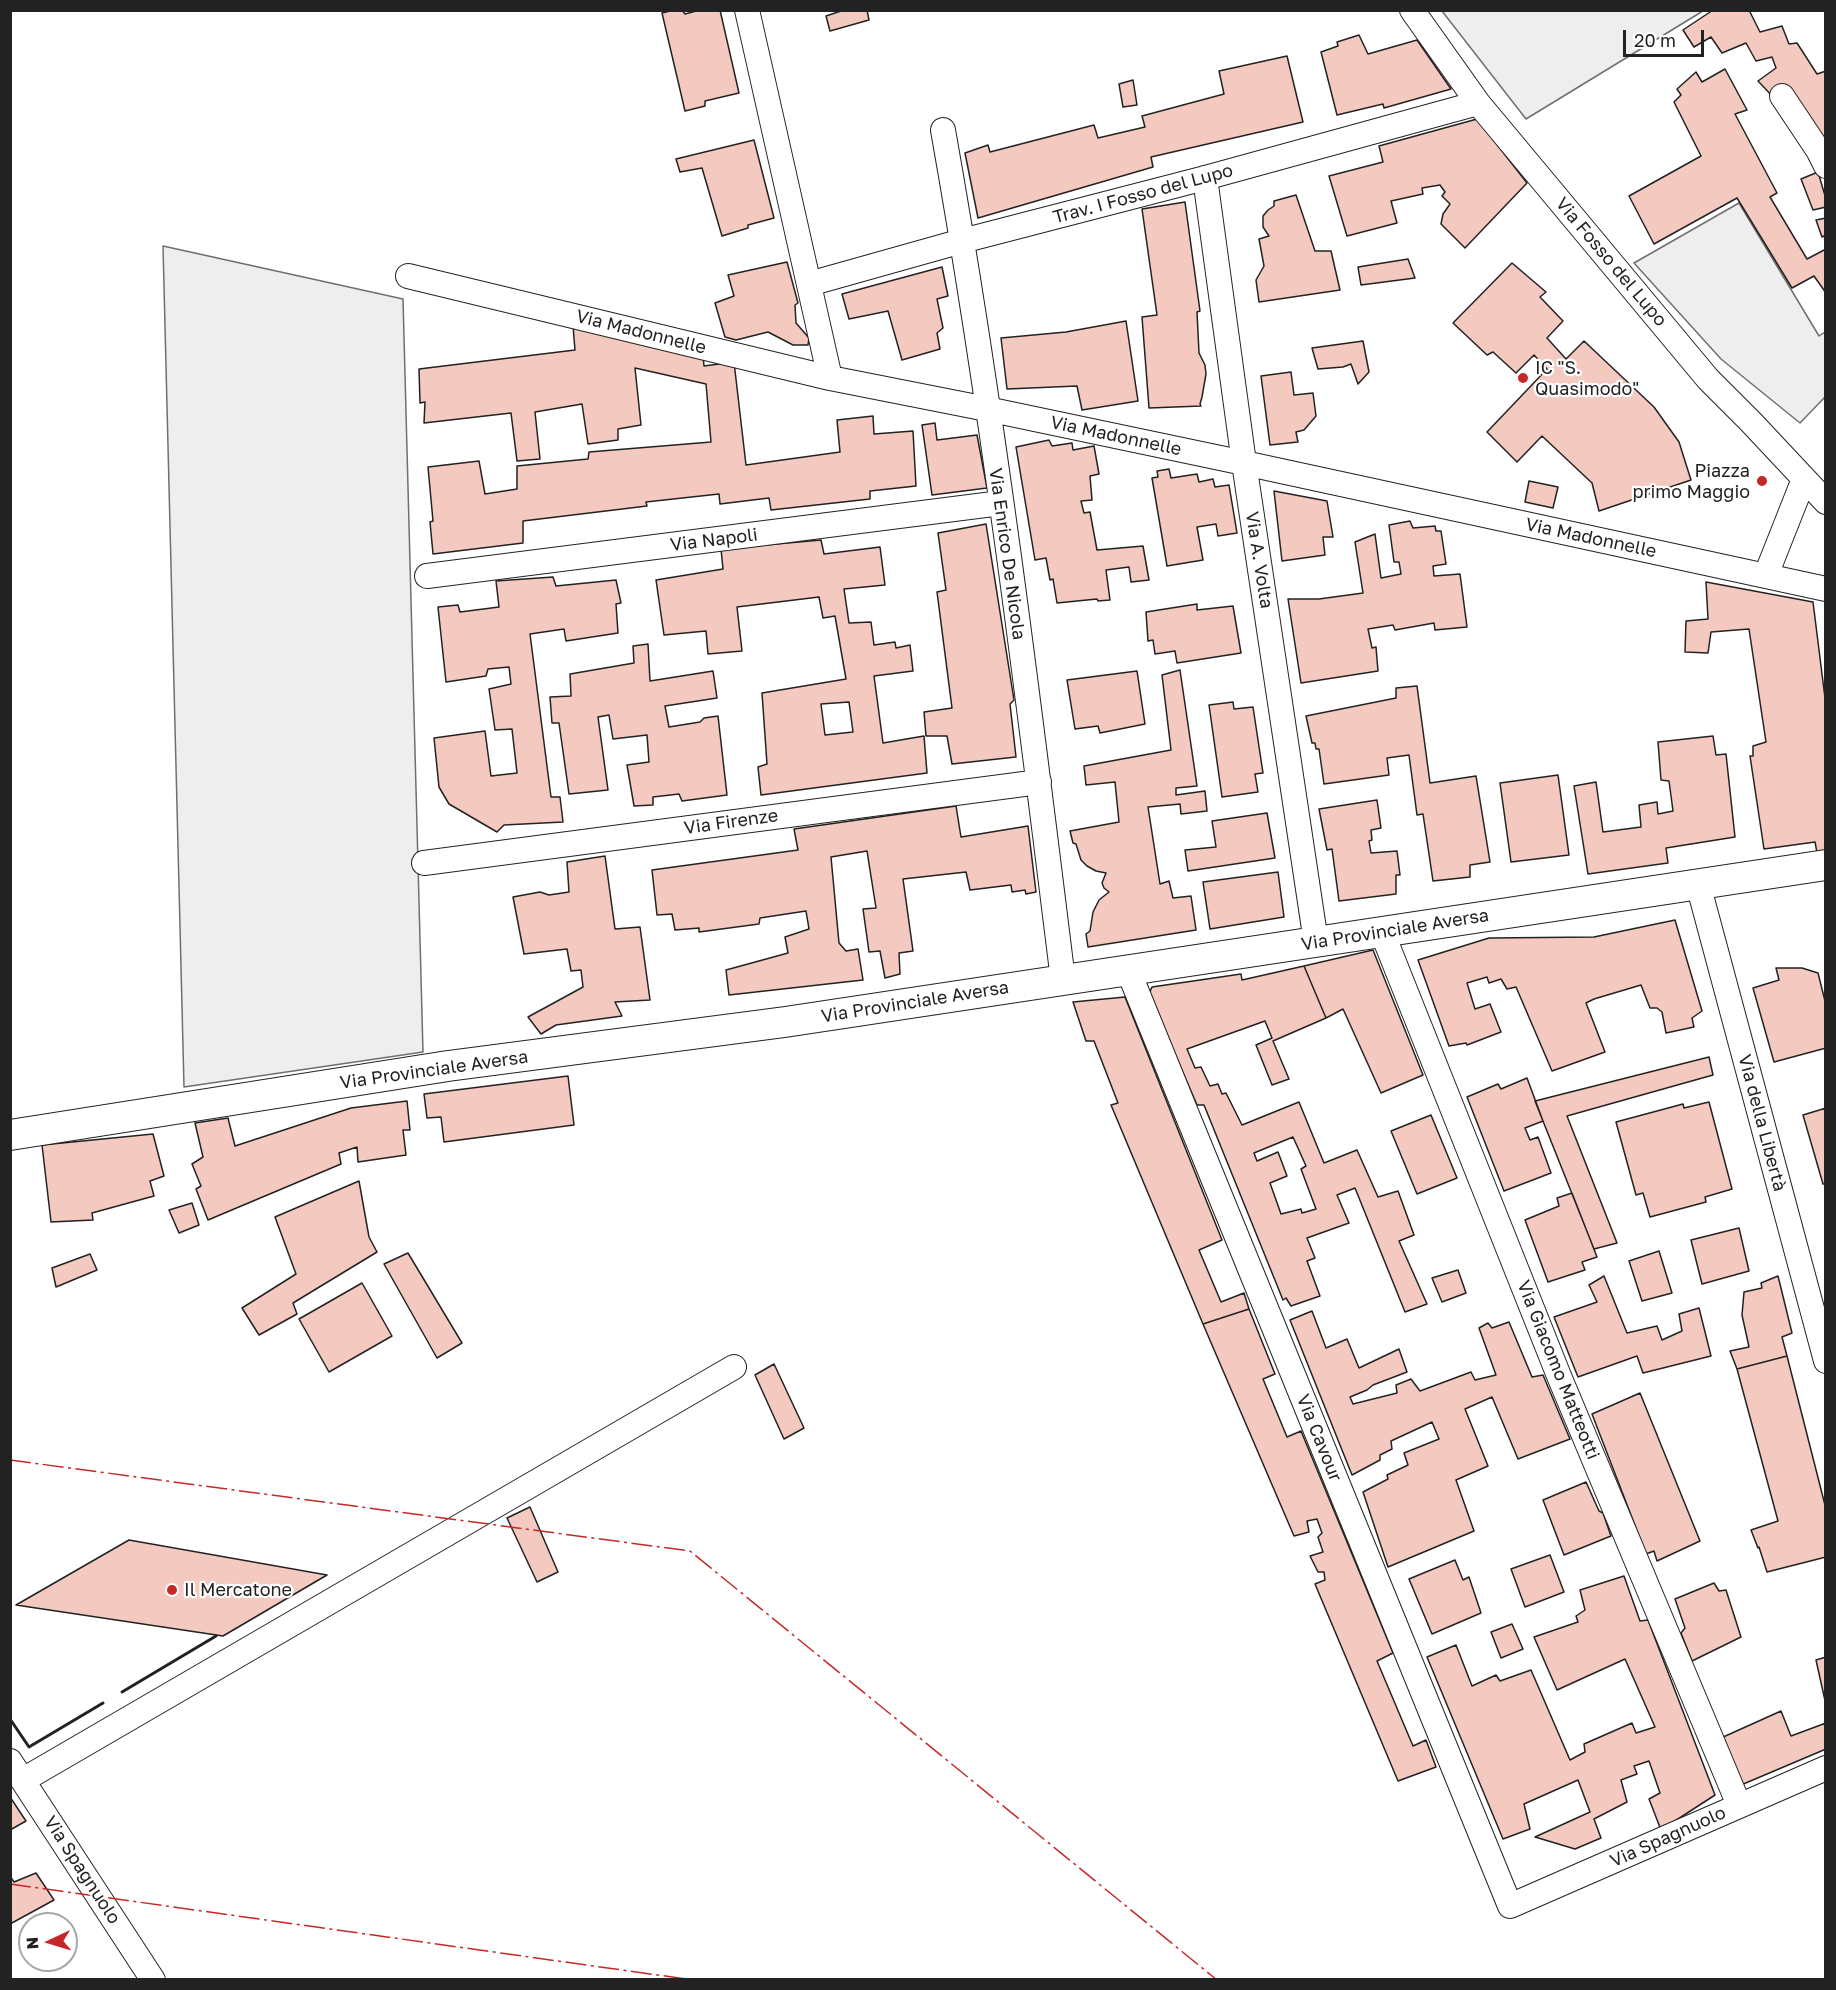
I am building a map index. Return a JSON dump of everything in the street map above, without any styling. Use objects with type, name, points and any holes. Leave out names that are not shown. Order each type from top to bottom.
[{"type":"street","points":[[747,10],[830,378]]},
{"type":"street","name":"Via Fosso del Lupo","points":[[1412,10],[1478,104],[1708,379],[1826,502]]},
{"type":"street","points":[[1782,96],[1826,166]]},
{"type":"street","name":"Trav. I Fosso del Lupo","points":[[809,284],[1478,104]]},
{"type":"street","name":"Via Enrico De Nicola","points":[[943,130],[1001,503],[1063,980]]},
{"type":"street","name":"Via A. Volta","points":[[1205,178],[1244,463],[1316,942]]},
{"type":"street","name":"Via Madonnelle","points":[[408,276],[830,378],[1244,463],[1826,589]]},
{"type":"street","points":[[1766,575],[1804,479]]},
{"type":"street","name":"Via Napoli","points":[[427,576],[1001,503]]},
{"type":"street","name":"Via Firenze","points":[[424,863],[1039,782]]},
{"type":"street","name":"Via Provinciale Aversa","points":[[10,1135],[448,1066],[773,1023],[1822,865]]},
{"type":"street","name":"Via della Libertà","points":[[1698,884],[1826,1361]]},
{"type":"street","name":"Via Giacomo Matteotti","points":[[1383,932],[1559,1376],[1739,1805]]},
{"type":"street","name":"Via Cavour","points":[[1128,970],[1510,1906]]},
{"type":"street","points":[[17,1770],[734,1367]]},
{"type":"street","name":"Via Spagnuolo","points":[[1510,1906],[1826,1768]]},
{"type":"street","name":"Via Spagnuolo","points":[[17,1770],[153,1980]]},
{"type":"shaded area","points":[[1442,11],[1703,11],[1526,119]]},
{"type":"shaded area","points":[[1739,203],[1819,336],[1825,332],[1825,397],[1800,423],[1721,359],[1634,263]]},
{"type":"shaded area","points":[[163,246],[403,299],[423,1052],[184,1087]]},
{"type":"building","points":[[682,10],[685,14],[700,10],[720,10],[739,93],[705,101],[705,106],[685,111],[662,13]]},
{"type":"building","points":[[844,10],[867,10],[869,20],[830,31],[826,16]]},
{"type":"building","points":[[1713,10],[1749,10],[1760,32],[1782,26],[1789,44],[1797,43],[1817,74],[1826,71],[1826,153],[1758,81],[1776,68],[1772,57],[1756,61],[1746,43],[1722,53],[1711,37],[1694,47],[1683,30]]},
{"type":"building","points":[[1359,35],[1368,54],[1417,40],[1451,89],[1384,108],[1383,104],[1337,115],[1321,52],[1338,46],[1337,42]]},
{"type":"building","points":[[1287,56],[1303,122],[1151,157],[1153,167],[978,218],[965,153],[988,145],[990,152],[1094,125],[1098,138],[1145,127],[1142,116],[1224,94],[1219,71]]},
{"type":"building","points":[[1725,69],[1747,110],[1735,114],[1777,193],[1770,197],[1807,259],[1826,249],[1826,293],[1814,276],[1792,288],[1737,198],[1654,244],[1629,196],[1701,156],[1674,102],[1681,95],[1677,89],[1696,72],[1702,82]]},
{"type":"building","points":[[1133,80],[1137,105],[1123,107],[1119,84]]},
{"type":"building","points":[[1477,119],[1527,183],[1465,248],[1441,224],[1443,214],[1450,204],[1442,196],[1445,192],[1440,185],[1422,188],[1423,194],[1391,201],[1397,223],[1347,236],[1329,176],[1383,162],[1379,146]]},
{"type":"building","points":[[754,140],[774,218],[748,225],[748,228],[722,236],[702,168],[680,172],[676,159]]},
{"type":"building","points":[[1818,172],[1826,207],[1813,210],[1801,179]]},
{"type":"building","points":[[1296,195],[1315,251],[1331,251],[1340,290],[1259,302],[1256,280],[1264,266],[1259,239],[1269,236],[1263,227],[1263,216],[1274,206],[1274,201]]},
{"type":"building","points":[[1185,202],[1200,311],[1197,312],[1199,353],[1205,365],[1206,374],[1201,406],[1149,408],[1142,317],[1157,315],[1142,209]]},
{"type":"building","points":[[1826,218],[1826,235],[1822,237],[1816,220]]},
{"type":"building","points":[[1408,259],[1415,278],[1361,285],[1358,267]]},
{"type":"building","points":[[787,262],[798,303],[795,305],[796,323],[809,338],[808,345],[793,345],[768,332],[736,340],[725,337],[715,303],[734,296],[728,275]]},
{"type":"building","points":[[1512,263],[1546,292],[1540,297],[1563,321],[1547,338],[1566,359],[1584,341],[1654,407],[1679,442],[1691,480],[1599,511],[1592,483],[1542,436],[1517,462],[1487,432],[1547,369],[1534,355],[1516,373],[1493,352],[1487,355],[1453,323]]},
{"type":"building","points":[[942,267],[948,296],[937,299],[943,328],[937,333],[940,349],[902,360],[888,311],[849,319],[842,294]]},
{"type":"building","points":[[1126,321],[1138,401],[1082,410],[1077,386],[1007,389],[1001,338],[1066,332]]},
{"type":"building","points":[[573,326],[703,355],[704,366],[734,362],[746,465],[840,452],[837,420],[873,416],[874,434],[913,431],[916,486],[870,491],[870,499],[771,510],[769,498],[720,504],[719,494],[646,502],[647,506],[523,521],[523,543],[433,554],[430,522],[433,521],[428,467],[479,461],[485,494],[517,489],[517,466],[588,459],[589,452],[711,442],[706,384],[635,368],[641,425],[618,429],[618,440],[588,444],[582,404],[535,412],[540,459],[517,461],[511,413],[424,423],[425,402],[420,403],[419,369],[575,350]]},
{"type":"building","points":[[1363,341],[1369,372],[1358,384],[1351,364],[1318,369],[1312,348]]},
{"type":"building","points":[[1291,372],[1294,395],[1313,393],[1316,416],[1304,430],[1296,432],[1298,442],[1270,445],[1261,376]]},
{"type":"building","points":[[935,423],[937,440],[977,435],[987,488],[932,495],[922,425]]},
{"type":"building","points":[[1049,440],[1052,446],[1072,443],[1073,450],[1094,446],[1099,474],[1090,476],[1092,500],[1081,501],[1084,513],[1090,512],[1097,550],[1143,546],[1149,580],[1131,582],[1129,567],[1106,570],[1110,600],[1057,603],[1053,579],[1050,580],[1046,558],[1035,560],[1016,447]]},
{"type":"building","points":[[1169,469],[1171,478],[1197,474],[1199,482],[1213,479],[1215,487],[1229,485],[1237,533],[1218,536],[1216,524],[1197,527],[1203,560],[1167,566],[1152,478],[1158,477],[1157,471]]},
{"type":"building","points":[[1529,481],[1558,487],[1553,508],[1525,502]]},
{"type":"building","points":[[1274,491],[1327,501],[1333,537],[1323,537],[1325,555],[1282,561]]},
{"type":"building","points":[[1410,521],[1413,528],[1435,526],[1436,531],[1441,531],[1446,564],[1433,566],[1434,576],[1460,574],[1467,627],[1435,630],[1434,623],[1395,630],[1393,625],[1368,629],[1372,648],[1376,647],[1378,671],[1301,683],[1288,599],[1319,599],[1363,593],[1355,542],[1375,534],[1381,578],[1401,574],[1399,562],[1394,562],[1389,525]]},
{"type":"building","points":[[986,524],[1014,700],[1010,704],[1016,757],[952,764],[947,736],[926,736],[924,712],[952,708],[937,592],[946,590],[938,533]]},
{"type":"building","points":[[821,540],[824,554],[880,547],[885,585],[844,589],[849,623],[871,622],[874,645],[895,642],[896,648],[910,645],[913,671],[874,676],[883,743],[924,736],[927,773],[761,795],[758,767],[767,764],[762,693],[846,679],[835,616],[823,618],[819,597],[737,607],[742,651],[708,654],[706,631],[664,635],[656,580],[723,569],[721,549]],"holes":[[[849,702],[853,732],[825,735],[821,704]]]},
{"type":"building","points":[[553,577],[556,586],[616,580],[621,603],[616,604],[618,633],[566,641],[564,629],[530,634],[551,797],[560,797],[563,822],[504,825],[497,832],[449,804],[439,787],[434,738],[485,731],[491,776],[517,773],[512,729],[495,730],[489,689],[511,684],[509,667],[488,669],[486,676],[446,682],[438,607],[458,605],[460,612],[499,607],[496,581]]},
{"type":"building","points":[[1706,582],[1813,602],[1826,706],[1826,857],[1818,858],[1815,842],[1764,849],[1750,756],[1753,756],[1753,746],[1766,742],[1749,629],[1711,632],[1708,653],[1685,652],[1686,621],[1708,619]]},
{"type":"building","points":[[1197,604],[1197,610],[1233,606],[1241,653],[1177,663],[1175,651],[1155,654],[1153,640],[1148,641],[1146,612]]},
{"type":"building","points":[[648,644],[650,681],[713,671],[717,698],[665,706],[669,727],[700,722],[704,718],[718,716],[727,795],[682,801],[679,794],[653,797],[653,805],[634,806],[627,765],[649,762],[647,735],[613,739],[609,715],[598,717],[608,790],[569,794],[559,723],[552,723],[550,697],[571,696],[570,674],[634,663],[633,646]]},
{"type":"building","points":[[1180,670],[1197,786],[1176,788],[1176,795],[1205,791],[1207,811],[1181,814],[1180,804],[1148,807],[1160,884],[1169,881],[1173,898],[1191,896],[1196,930],[1088,947],[1086,934],[1090,931],[1093,912],[1099,900],[1109,892],[1102,883],[1106,873],[1096,871],[1081,860],[1070,831],[1119,822],[1115,782],[1086,785],[1084,766],[1171,750],[1162,675]]},
{"type":"building","points":[[1137,671],[1145,724],[1100,733],[1098,726],[1075,729],[1067,680]]},
{"type":"building","points":[[1417,686],[1430,783],[1476,776],[1490,862],[1470,865],[1470,877],[1433,881],[1423,814],[1417,815],[1409,755],[1387,758],[1389,775],[1324,784],[1319,749],[1316,749],[1315,743],[1312,743],[1306,716],[1396,698],[1396,688]]},
{"type":"building","points":[[1233,702],[1234,709],[1253,707],[1263,773],[1255,774],[1258,792],[1222,797],[1209,705]]},
{"type":"building","points":[[1713,736],[1716,755],[1726,754],[1735,837],[1666,848],[1668,863],[1588,874],[1574,786],[1596,782],[1603,832],[1641,827],[1639,805],[1657,802],[1658,814],[1673,811],[1669,781],[1661,780],[1658,742]]},
{"type":"building","points":[[1558,775],[1569,855],[1511,862],[1500,783]]},
{"type":"building","points":[[1377,800],[1381,828],[1371,830],[1372,840],[1369,841],[1371,853],[1397,851],[1400,875],[1396,875],[1396,894],[1339,901],[1332,849],[1327,850],[1319,809]]},
{"type":"building","points":[[956,806],[961,837],[1028,826],[1036,892],[1026,894],[1025,890],[1012,892],[1011,885],[970,890],[966,872],[903,879],[913,951],[899,953],[900,974],[885,978],[880,951],[869,952],[863,909],[876,908],[867,851],[831,857],[839,943],[846,951],[858,949],[863,980],[729,995],[726,970],[788,953],[785,937],[809,929],[806,911],[760,918],[759,924],[699,932],[699,928],[675,930],[672,914],[657,915],[652,870],[798,850],[794,829]]},
{"type":"building","points":[[1267,813],[1275,858],[1188,871],[1185,850],[1216,847],[1212,821]]},
{"type":"building","points":[[605,856],[615,929],[640,927],[650,1000],[615,1002],[622,1016],[556,1025],[541,1034],[528,1017],[583,987],[581,970],[571,971],[567,949],[524,954],[513,897],[540,892],[549,895],[569,892],[567,862]]},
{"type":"building","points":[[1278,872],[1284,917],[1210,929],[1203,882]]},
{"type":"building","points":[[1675,920],[1702,1011],[1692,1018],[1694,1027],[1666,1033],[1662,1012],[1657,1008],[1650,1008],[1641,985],[1594,999],[1586,1003],[1605,1052],[1552,1071],[1516,987],[1507,989],[1501,979],[1489,983],[1487,977],[1467,983],[1475,1009],[1490,1004],[1501,1032],[1467,1045],[1466,1043],[1449,1046],[1418,960],[1489,938],[1594,937]]},
{"type":"building","points":[[1373,950],[1423,1075],[1381,1093],[1343,1009],[1326,1018],[1304,966]]},
{"type":"building","points":[[1304,966],[1326,1018],[1273,1041],[1289,1079],[1272,1085],[1256,1045],[1272,1038],[1265,1021],[1187,1049],[1195,1068],[1201,1067],[1210,1086],[1218,1084],[1222,1094],[1226,1093],[1242,1125],[1299,1102],[1324,1163],[1357,1150],[1378,1197],[1398,1191],[1414,1235],[1399,1241],[1427,1304],[1405,1312],[1355,1188],[1337,1195],[1349,1223],[1307,1238],[1315,1258],[1307,1261],[1320,1296],[1291,1306],[1286,1298],[1283,1300],[1204,1105],[1197,1105],[1149,994],[1152,987],[1241,974],[1242,980]],"holes":[[[1293,1137],[1306,1166],[1301,1169],[1316,1209],[1302,1213],[1301,1209],[1281,1214],[1270,1183],[1287,1176],[1278,1152],[1257,1161],[1254,1153]]]},
{"type":"building","points":[[1776,968],[1802,968],[1818,973],[1826,1005],[1826,1048],[1774,1062],[1753,988],[1779,980]]},
{"type":"building","points":[[1125,997],[1222,1240],[1199,1250],[1221,1302],[1244,1293],[1249,1309],[1203,1324],[1111,1105],[1118,1103],[1094,1041],[1086,1041],[1073,1002]]},
{"type":"building","points":[[1709,1057],[1713,1075],[1567,1116],[1617,1243],[1594,1249],[1535,1101]]},
{"type":"building","points":[[568,1076],[574,1125],[444,1142],[441,1117],[427,1118],[424,1094]]},
{"type":"building","points":[[1527,1078],[1543,1121],[1525,1128],[1530,1140],[1538,1137],[1551,1173],[1504,1191],[1467,1097],[1498,1084],[1501,1089]]},
{"type":"building","points":[[407,1101],[410,1130],[403,1130],[406,1155],[358,1162],[357,1147],[339,1153],[341,1164],[208,1220],[196,1189],[201,1186],[192,1164],[203,1157],[195,1123],[228,1118],[235,1146],[351,1108]]},
{"type":"building","points":[[1709,1102],[1732,1189],[1705,1197],[1706,1202],[1650,1217],[1643,1193],[1636,1195],[1616,1122],[1683,1104],[1684,1108]]},
{"type":"building","points":[[1826,1108],[1826,1184],[1823,1184],[1803,1115]]},
{"type":"building","points":[[1431,1115],[1457,1178],[1417,1194],[1391,1131]]},
{"type":"building","points":[[153,1134],[164,1176],[150,1181],[154,1196],[92,1213],[93,1220],[51,1222],[42,1145]]},
{"type":"building","points":[[359,1181],[369,1237],[377,1252],[293,1303],[297,1314],[259,1335],[242,1308],[296,1274],[275,1217]]},
{"type":"building","points":[[1572,1193],[1597,1257],[1582,1262],[1585,1270],[1548,1282],[1525,1220],[1559,1206],[1557,1198]]},
{"type":"building","points":[[192,1203],[199,1225],[179,1233],[169,1210]]},
{"type":"building","points":[[1739,1228],[1749,1271],[1702,1284],[1691,1240]]},
{"type":"building","points":[[1659,1251],[1672,1293],[1642,1301],[1629,1261]]},
{"type":"building","points":[[408,1253],[462,1343],[437,1358],[384,1264]]},
{"type":"building","points":[[90,1254],[97,1270],[56,1287],[52,1268]]},
{"type":"building","points":[[1458,1270],[1466,1293],[1442,1302],[1432,1278]]},
{"type":"building","points":[[1604,1276],[1627,1333],[1657,1326],[1662,1340],[1682,1331],[1679,1314],[1699,1308],[1711,1356],[1643,1373],[1637,1356],[1578,1377],[1554,1317],[1597,1302],[1589,1285]]},
{"type":"building","points":[[1778,1276],[1792,1333],[1782,1337],[1787,1356],[1737,1369],[1730,1351],[1749,1347],[1742,1315],[1744,1292],[1762,1288],[1761,1283]]},
{"type":"building","points":[[362,1283],[392,1336],[329,1372],[299,1319]]},
{"type":"building","points":[[1249,1309],[1275,1374],[1263,1379],[1287,1437],[1301,1431],[1393,1653],[1377,1661],[1413,1746],[1426,1740],[1436,1767],[1398,1781],[1315,1584],[1325,1580],[1324,1572],[1318,1572],[1310,1556],[1323,1552],[1318,1537],[1322,1533],[1317,1519],[1307,1521],[1309,1532],[1294,1536],[1203,1324]]},
{"type":"building","points":[[1312,1311],[1326,1348],[1347,1339],[1359,1368],[1399,1349],[1407,1372],[1350,1397],[1353,1404],[1397,1393],[1396,1385],[1411,1379],[1420,1391],[1471,1372],[1475,1380],[1496,1375],[1479,1328],[1488,1323],[1492,1328],[1509,1322],[1532,1377],[1543,1375],[1570,1439],[1518,1459],[1492,1397],[1465,1409],[1488,1466],[1456,1480],[1474,1531],[1388,1567],[1363,1492],[1388,1479],[1387,1475],[1408,1465],[1404,1453],[1439,1439],[1432,1422],[1391,1441],[1392,1449],[1380,1455],[1380,1460],[1352,1475],[1290,1320]]},
{"type":"building","points":[[1787,1356],[1826,1509],[1826,1557],[1767,1572],[1751,1530],[1778,1521],[1737,1369]]},
{"type":"building","points":[[774,1364],[804,1428],[784,1439],[755,1375]]},
{"type":"building","points":[[1640,1393],[1700,1541],[1657,1561],[1654,1551],[1646,1554],[1592,1414]]},
{"type":"building","points":[[1586,1482],[1599,1511],[1603,1513],[1611,1536],[1564,1555],[1543,1500]]},
{"type":"building","points":[[530,1507],[558,1572],[537,1582],[507,1518]]},
{"type":"building","name":"Il Mercatone","points":[[129,1540],[327,1575],[223,1636],[16,1605]]},
{"type":"building","points":[[1550,1555],[1564,1592],[1525,1607],[1511,1569]]},
{"type":"building","points":[[1455,1560],[1463,1580],[1469,1577],[1481,1613],[1432,1634],[1409,1579]]},
{"type":"building","points":[[1624,1576],[1640,1621],[1648,1620],[1715,1795],[1661,1830],[1649,1799],[1660,1793],[1649,1761],[1634,1766],[1637,1774],[1621,1780],[1627,1802],[1594,1819],[1601,1838],[1575,1849],[1535,1837],[1590,1812],[1578,1780],[1524,1804],[1530,1829],[1503,1839],[1427,1657],[1456,1645],[1472,1686],[1496,1675],[1500,1681],[1531,1670],[1570,1760],[1585,1752],[1584,1744],[1632,1723],[1636,1733],[1655,1727],[1625,1659],[1557,1690],[1534,1637],[1578,1622],[1576,1616],[1585,1610],[1580,1590]]},
{"type":"building","points":[[1714,1583],[1719,1591],[1726,1590],[1741,1637],[1692,1661],[1681,1633],[1685,1628],[1675,1599]]},
{"type":"building","points":[[1512,1624],[1523,1649],[1501,1658],[1491,1632]]},
{"type":"building","points":[[1826,1657],[1826,1705],[1816,1660]]},
{"type":"building","points":[[1781,1711],[1791,1736],[1826,1723],[1826,1749],[1741,1785],[1721,1738]]},
{"type":"building","points":[[10,1797],[26,1821],[10,1830]]},
{"type":"building","points":[[36,1873],[54,1900],[32,1912],[18,1912],[18,1920],[10,1924],[10,1876],[14,1882]]},
{"type":"wall","points":[[122,1692],[216,1636]]},
{"type":"wall","points":[[10,1719],[29,1747],[103,1703]]},
{"type":"power","points":[[10,1460],[690,1551],[1217,1980]]},
{"type":"power","points":[[10,1884],[693,1980]]},
{"type":"place","name":"IC \"S. Quasimodo\"","points":[[1523,378]]},
{"type":"place","name":"Piazza primo Maggio","points":[[1762,481]]},
{"type":"place","name":"Il Mercatone","points":[[172,1590]]}]
